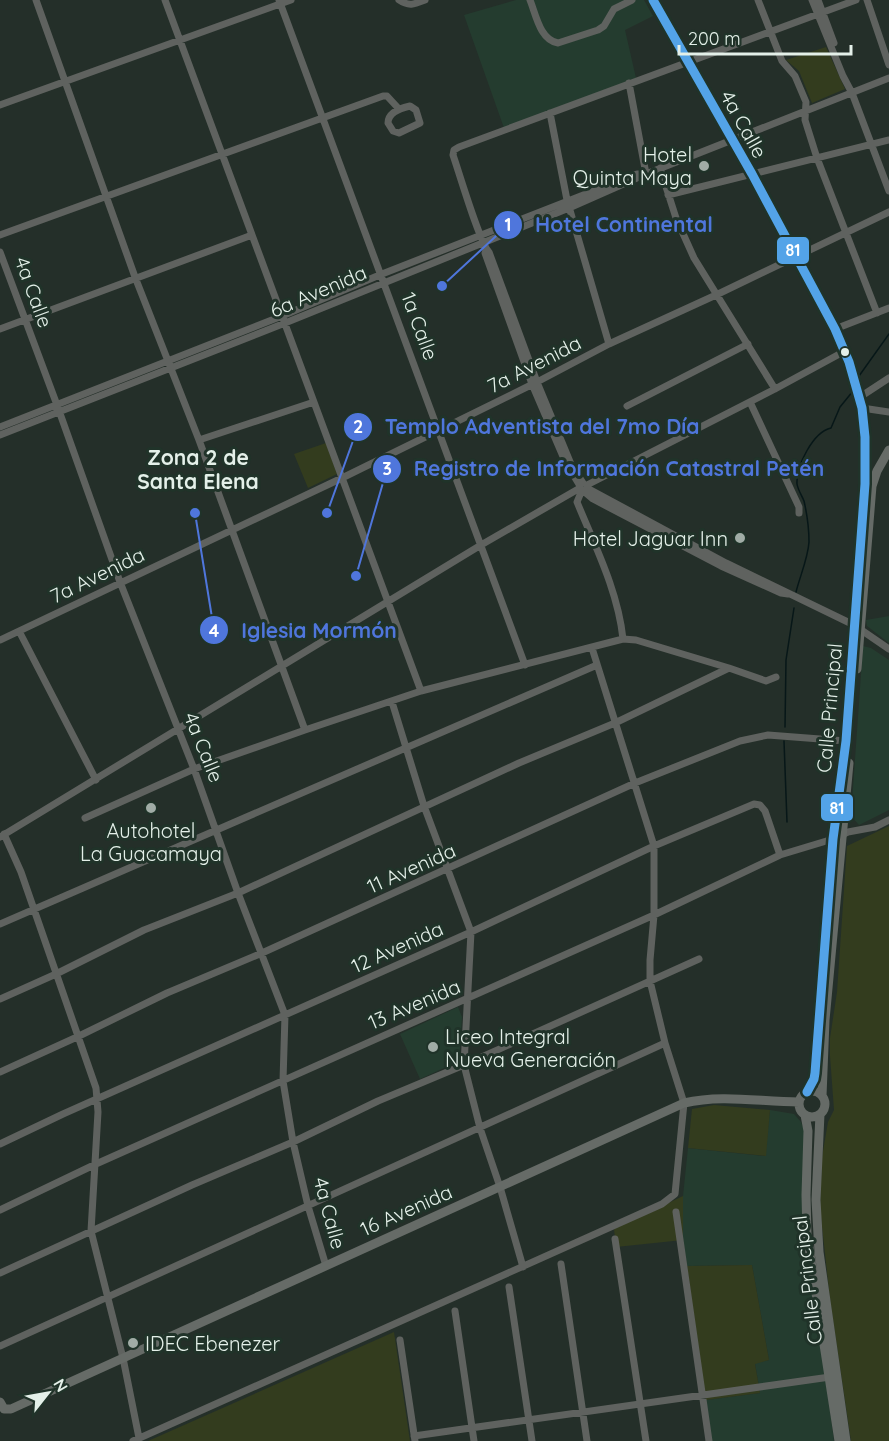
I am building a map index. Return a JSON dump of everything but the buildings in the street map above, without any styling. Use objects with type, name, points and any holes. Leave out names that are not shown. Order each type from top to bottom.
[{"type":"main road","name":"4a Calle","points":[[653,0],[752,174],[845,351],[862,408],[865,469]]},
{"type":"main road","name":"Calle Principal","points":[[807,1092],[814,1079],[833,839],[846,741],[872,486],[877,471],[889,450]]},
{"type":"main road","name":"Calle Principal","points":[[822,1096],[825,1020],[843,835],[865,469]]},
{"type":"main road","points":[[815,1091],[822,1096],[825,1105],[820,1114],[813,1117],[805,1115],[800,1109],[799,1102],[807,1092],[815,1091]]},
{"type":"main road","name":"16 Avenida","points":[[1,1409],[11,1409],[684,1103],[725,1098],[799,1102]]},
{"type":"main road","name":"Calle Principal","points":[[820,1114],[816,1200],[819,1252],[846,1441]]},
{"type":"main road","name":"Calle Principal","points":[[805,1115],[808,1138],[807,1235],[839,1441]]},
{"type":"street","points":[[36,0],[135,278],[199,440],[305,730]]},
{"type":"street","points":[[165,0],[421,691]]},
{"type":"street","points":[[0,105],[280,2],[291,0]]},
{"type":"street","points":[[403,2],[413,5],[425,0]]},
{"type":"street","points":[[530,0],[539,25],[547,38],[553,42],[570,40],[598,30],[604,26],[614,9],[632,0]]},
{"type":"street","points":[[758,0],[782,60],[795,76],[806,102],[805,120],[878,313]]},
{"type":"street","points":[[812,0],[820,13],[846,75],[889,191]]},
{"type":"street","points":[[818,0],[820,13]]},
{"type":"street","points":[[856,0],[550,112],[459,147],[454,150],[453,155],[486,250],[485,253],[569,470],[593,499],[721,566],[788,594],[857,627],[889,649]]},
{"type":"street","points":[[867,0],[889,65]]},
{"type":"street","name":"1a Calle","points":[[280,2],[525,665]]},
{"type":"street","name":"6a Avenida","points":[[0,435],[59,408],[283,320],[482,238],[889,78]]},
{"type":"street","points":[[629,83],[646,174]]},
{"type":"street","points":[[0,235],[385,96],[399,109]]},
{"type":"street","points":[[410,106],[415,108],[420,123],[399,133],[393,131],[388,119],[399,109],[410,106]]},
{"type":"street","points":[[550,112],[568,204],[609,344]]},
{"type":"street","points":[[668,195],[889,140]]},
{"type":"street","points":[[660,168],[684,238],[716,296],[775,389]]},
{"type":"street","name":"7a Avenida","points":[[0,640],[342,478],[609,344],[716,296],[889,212]]},
{"type":"street","points":[[0,329],[252,235]]},
{"type":"street","name":"4a Calle","points":[[0,252],[59,408],[120,582],[194,769],[285,1015],[283,1081],[293,1142],[308,1206],[326,1266]]},
{"type":"street","points":[[835,329],[889,308]]},
{"type":"street","points":[[627,406],[748,344]]},
{"type":"street","points":[[592,648],[654,846],[654,915],[650,981],[665,1043],[684,1103],[675,1194],[662,1204],[136,1439],[123,1358],[91,1231],[96,1164],[96,1088],[21,872],[2,836],[481,545],[583,487],[845,351]]},
{"type":"street","points":[[860,397],[889,378]]},
{"type":"street","points":[[199,440],[314,402]]},
{"type":"street","points":[[750,402],[799,507],[799,513]]},
{"type":"street","name":"6a Avenida","points":[[0,427],[59,408]]},
{"type":"street","points":[[862,408],[889,412]]},
{"type":"street","points":[[583,487],[577,502],[612,590],[623,639]]},
{"type":"street","points":[[19,631],[96,780]]},
{"type":"street","points":[[85,818],[194,769],[421,691],[623,639],[636,640],[766,681],[776,677]]},
{"type":"street","points":[[0,924],[597,664]]},
{"type":"street","points":[[0,999],[144,930],[238,893],[519,763],[615,723],[729,668]]},
{"type":"street","points":[[392,702],[424,806],[471,932],[464,1065],[480,1128],[523,1267]]},
{"type":"street","name":"11 Avenida","points":[[0,1072],[167,993],[449,869],[635,783],[740,741],[768,735],[846,741]]},
{"type":"street","name":"12 Avenida","points":[[0,1144],[97,1098],[471,932],[654,846],[754,804],[760,805],[765,811],[780,855]]},
{"type":"street","name":"13 Avenida","points":[[0,1210],[96,1164],[654,915],[780,855],[875,827],[889,820]]},
{"type":"street","points":[[0,1273],[699,958]]},
{"type":"street","points":[[0,1346],[665,1043]]},
{"type":"street","points":[[676,1212],[709,1441]]},
{"type":"street","points":[[615,1239],[646,1441]]},
{"type":"street","points":[[561,1264],[587,1441]]},
{"type":"street","points":[[509,1287],[532,1441]]},
{"type":"street","points":[[455,1311],[474,1441]]},
{"type":"street","points":[[400,1340],[414,1439],[472,1428],[830,1377]]},
{"type":"shaded area","points":[[516,0],[644,0],[653,16],[625,30],[636,78],[504,128],[464,15]]},
{"type":"shaded area","points":[[826,47],[845,89],[812,103],[799,71],[786,60]]},
{"type":"shaded area","points":[[326,443],[337,474],[308,488],[294,454]]},
{"type":"shaded area","points":[[889,616],[889,643],[867,626],[866,620]]},
{"type":"shaded area","points":[[863,646],[871,648],[889,660],[889,810],[859,825],[851,816]]},
{"type":"shaded area","points":[[889,826],[889,1441],[851,1441],[830,1299],[820,1208],[822,1157],[828,1122],[834,1110],[830,1038],[837,992],[847,846]]},
{"type":"shaded area","name":"Liceo Integral Nueva Generación","points":[[458,1007],[462,1017],[459,1061],[420,1079],[400,1034]]},
{"type":"shaded area","points":[[714,1105],[770,1110],[766,1156],[688,1148],[692,1109]]},
{"type":"shaded area","points":[[770,1110],[794,1114],[801,1122],[805,1132],[809,1248],[834,1441],[712,1441],[706,1400],[760,1393],[755,1363],[769,1360],[752,1265],[687,1266],[683,1240],[683,1196],[688,1148],[765,1156]]},
{"type":"shaded area","points":[[683,1196],[683,1240],[616,1247],[614,1229]]},
{"type":"shaded area","points":[[752,1265],[769,1360],[755,1364],[760,1393],[706,1400],[687,1266]]},
{"type":"shaded area","points":[[394,1332],[410,1441],[148,1441]]},
{"type":"waterway","points":[[859,376],[889,334]]},
{"type":"waterway","points":[[796,592],[806,561],[809,542],[804,501],[797,484],[799,468],[812,443],[824,431],[831,428],[840,407],[853,391]]},
{"type":"waterway","points":[[785,727],[786,660],[794,608]]},
{"type":"waterway","points":[[784,741],[787,822]]},
{"type":"transit line","name":"81","points":[[653,0],[752,174],[835,329],[849,362],[862,408],[865,437],[865,484],[846,741],[833,839],[815,1073],[807,1092]]},
{"type":"place","name":"Hotel Quinta Maya","points":[[704,166]]},
{"type":"place","name":"Hotel Continental","points":[[442,286]]},
{"type":"place","name":"Iglesia Mormón","points":[[195,513]]},
{"type":"place","name":"Templo Adventista del 7mo Día","points":[[327,513]]},
{"type":"place","name":"Hotel Jaguar Inn","points":[[740,538]]},
{"type":"place","name":"Registro de Información Catastral Petén","points":[[356,576]]},
{"type":"place","name":"Autohotel La Guacamaya","points":[[151,808]]},
{"type":"place","name":"Liceo Integral Nueva Generación","points":[[433,1047]]},
{"type":"place","name":"IDEC Ebenezer","points":[[133,1343]]},
{"type":"district","name":"Zona 2 de Santa Elena","points":[[198,469]]}]
